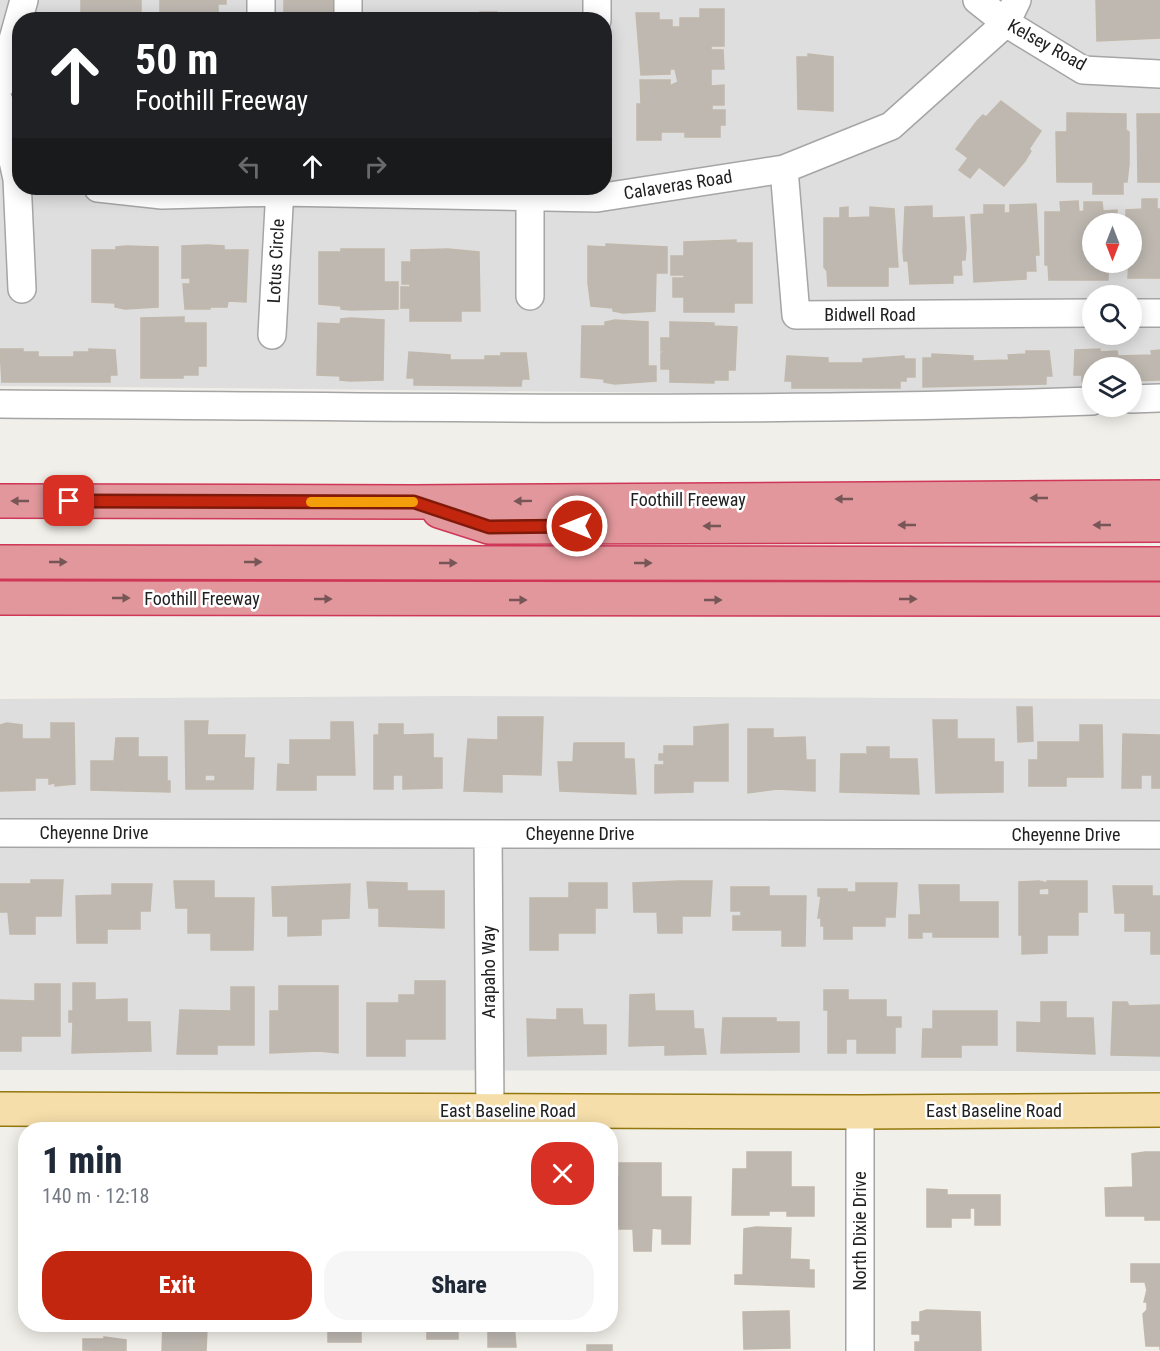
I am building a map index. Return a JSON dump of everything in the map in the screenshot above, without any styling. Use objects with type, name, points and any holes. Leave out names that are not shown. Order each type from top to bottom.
[{"type":"highway","name":"Foothill Freeway","points":[[0,501],[414,502],[1160,497]]},
{"type":"highway","points":[[414,502],[489,527],[1160,525]]},
{"type":"highway","points":[[0,562],[1160,564]]},
{"type":"highway","name":"Foothill Freeway","points":[[0,598],[1160,599]]},
{"type":"main road","name":"East Baseline Road","points":[[0,1109],[233,1120],[490,1110],[860,1112],[1160,1110]]},
{"type":"street","name":"Kelsey Road","points":[[977,0],[1011,11],[1083,70],[1160,74]]},
{"type":"street","name":"Calaveras Road","points":[[612,191],[784,169],[891,126],[1011,11]]},
{"type":"street","points":[[0,86],[12,43]]},
{"type":"street","points":[[0,103],[12,177]]},
{"type":"street","name":"Bidwell Road","points":[[784,169],[796,315],[1082,313]]},
{"type":"street","points":[[14,195],[22,289]]},
{"type":"street","name":"Lotus Circle","points":[[272,335],[280,195]]},
{"type":"street","name":"Calaveras Road","points":[[436,195],[530,198],[570,195]]},
{"type":"street","points":[[530,198],[530,296]]},
{"type":"street","points":[[1142,313],[1160,313]]},
{"type":"street","points":[[1142,399],[1160,398]]},
{"type":"street","points":[[0,404],[526,407],[980,405],[1082,400]]},
{"type":"street","name":"Cheyenne Drive","points":[[0,833],[1160,835]]},
{"type":"street","name":"Arapaho Way","points":[[488,834],[490,1110]]},
{"type":"street","name":"North Dixie Drive","points":[[860,1112],[860,1351]]},
{"type":"shaded area","points":[[0,0],[1160,0],[1160,398],[1142,398],[1142,357],[1082,357],[1082,397],[0,386]]},
{"type":"shaded area","points":[[456,696],[1160,699],[1160,1071],[0,1070],[0,699]]},
{"type":"building","points":[[81,0],[141,0],[141,12],[81,12]]},
{"type":"building","points":[[160,0],[226,0],[226,4],[218,4],[218,12],[160,12]]},
{"type":"building","points":[[284,0],[335,0],[335,12],[284,12]]},
{"type":"building","points":[[1096,0],[1160,0],[1160,38],[1097,41]]},
{"type":"building","points":[[700,9],[724,9],[724,46],[711,46],[711,50],[723,50],[724,69],[711,69],[711,86],[724,85],[724,105],[712,105],[712,110],[725,110],[725,125],[720,125],[720,137],[685,137],[685,132],[661,132],[661,140],[637,140],[637,104],[641,104],[640,80],[670,80],[670,86],[678,82],[675,69],[670,69],[670,74],[641,75],[636,13],[659,13],[659,20],[672,20],[672,27],[680,27],[680,18],[700,18]]},
{"type":"building","points":[[808,54],[833,57],[833,111],[798,109],[797,57],[808,57]]},
{"type":"building","points":[[1001,101],[1041,131],[1029,149],[1031,151],[1025,161],[1004,186],[979,167],[970,178],[959,170],[968,158],[956,149],[977,121],[983,115],[986,117]]},
{"type":"building","points":[[1067,113],[1126,114],[1126,130],[1129,132],[1129,164],[1127,182],[1123,182],[1123,194],[1093,194],[1093,182],[1057,182],[1056,132],[1067,132]]},
{"type":"building","points":[[1137,114],[1160,114],[1160,182],[1138,182]]},
{"type":"building","points":[[1142,199],[1157,199],[1157,209],[1160,209],[1160,278],[1128,278],[1128,273],[1142,273],[1142,213],[1126,213],[1126,210],[1142,209]]},
{"type":"building","points":[[1078,201],[1079,212],[1084,211],[1084,202],[1102,202],[1103,211],[1117,210],[1117,213],[1082,213],[1082,273],[1108,273],[1108,280],[1049,280],[1048,265],[1045,265],[1045,212],[1061,212],[1060,202]]},
{"type":"building","points":[[1036,204],[1039,255],[1035,255],[1036,271],[1026,271],[1026,279],[974,282],[971,215],[984,214],[984,205],[1004,205],[1004,213],[1010,213],[1010,205]]},
{"type":"building","points":[[932,206],[932,218],[964,217],[966,249],[965,260],[961,260],[962,275],[953,275],[953,283],[910,284],[908,261],[904,261],[903,251],[905,207]]},
{"type":"building","points":[[848,207],[848,218],[870,217],[870,207],[894,209],[898,267],[888,267],[888,286],[828,286],[827,271],[824,267],[824,218],[840,218],[840,208]]},
{"type":"building","points":[[736,240],[736,243],[752,243],[752,303],[734,303],[734,312],[684,312],[684,297],[673,297],[673,278],[684,278],[684,275],[671,275],[671,256],[684,256],[684,242]]},
{"type":"building","points":[[606,244],[667,247],[667,273],[656,273],[655,311],[623,313],[613,311],[613,308],[591,306],[588,283],[588,246],[606,247]]},
{"type":"building","points":[[182,246],[224,246],[224,250],[248,250],[246,302],[228,301],[227,307],[185,309],[183,284],[190,284],[190,278],[182,278]]},
{"type":"building","points":[[116,247],[158,247],[158,307],[125,309],[115,307],[115,303],[92,302],[92,250],[116,250]]},
{"type":"building","points":[[341,249],[384,249],[384,282],[398,282],[398,309],[351,310],[341,309],[341,306],[319,304],[319,252],[341,252]]},
{"type":"building","points":[[448,249],[479,252],[480,311],[461,311],[461,321],[410,321],[410,308],[401,308],[401,287],[410,287],[410,284],[402,284],[402,262],[411,262],[411,250]]},
{"type":"building","points":[[184,317],[184,323],[206,323],[206,366],[198,366],[198,375],[183,375],[183,378],[141,378],[141,318]]},
{"type":"building","points":[[341,319],[384,320],[383,380],[350,381],[340,380],[340,376],[317,375],[318,323],[340,324]]},
{"type":"building","points":[[615,320],[648,322],[648,366],[656,366],[656,381],[615,384],[604,382],[604,379],[581,377],[582,326],[605,326],[605,322]]},
{"type":"building","points":[[670,322],[714,323],[714,326],[737,327],[735,370],[728,370],[728,380],[714,380],[714,383],[670,382],[670,369],[661,369],[661,353],[670,351],[661,351],[661,338],[670,338]]},
{"type":"building","points":[[0,349],[23,349],[23,352],[38,352],[38,357],[74,357],[74,352],[89,352],[89,349],[115,350],[117,375],[110,375],[110,382],[2,382]]},
{"type":"building","points":[[1075,350],[1117,351],[1118,356],[1152,355],[1151,351],[1160,350],[1160,380],[1142,381],[1142,357],[1082,357],[1082,375],[1074,375]]},
{"type":"building","points":[[1026,351],[1049,351],[1052,376],[1046,376],[1046,384],[923,387],[923,358],[932,358],[932,354],[973,356],[973,361],[1009,360],[1008,355],[1026,354]]},
{"type":"building","points":[[409,352],[450,355],[450,360],[485,360],[485,356],[501,356],[501,353],[526,353],[529,379],[522,379],[521,386],[414,385],[414,378],[407,378]]},
{"type":"building","points":[[787,356],[828,358],[828,363],[863,363],[863,359],[904,356],[904,359],[915,359],[915,377],[906,377],[906,381],[900,381],[900,388],[792,388],[792,381],[785,381]]},
{"type":"building","points":[[1017,707],[1032,707],[1033,741],[1018,742]]},
{"type":"building","points":[[498,717],[543,717],[541,775],[502,774],[502,792],[464,791],[468,739],[498,740]]},
{"type":"building","points":[[933,720],[957,720],[957,739],[994,739],[994,762],[1003,762],[1003,792],[936,793]]},
{"type":"building","points":[[185,721],[208,721],[207,735],[245,735],[244,758],[254,758],[253,789],[186,789]],"holes":[[[205,775],[215,775],[215,781],[205,781]]]},
{"type":"building","points":[[331,722],[353,722],[355,775],[316,775],[316,790],[277,790],[278,764],[290,765],[290,740],[331,740]]},
{"type":"building","points":[[7,723],[22,725],[22,739],[51,739],[51,723],[74,723],[75,784],[55,786],[55,783],[49,784],[49,778],[35,778],[35,790],[0,791],[0,725]]},
{"type":"building","points":[[379,724],[403,724],[403,735],[433,734],[433,758],[442,758],[442,788],[403,789],[403,775],[393,775],[393,789],[374,789],[374,735],[379,735]]},
{"type":"building","points":[[728,724],[728,781],[693,781],[693,792],[655,793],[655,765],[664,765],[664,760],[659,760],[659,754],[664,754],[664,746],[694,746],[694,727]]},
{"type":"building","points":[[1080,725],[1102,725],[1103,777],[1066,777],[1066,786],[1029,786],[1029,760],[1038,760],[1038,742],[1080,742]]},
{"type":"building","points":[[748,729],[773,729],[773,738],[805,737],[806,760],[815,760],[815,791],[777,789],[748,793]]},
{"type":"building","points":[[1123,734],[1160,735],[1160,788],[1152,788],[1152,775],[1141,775],[1141,788],[1122,788]]},
{"type":"building","points":[[116,738],[138,738],[138,757],[167,757],[167,781],[170,781],[170,792],[91,790],[91,761],[114,761]]},
{"type":"building","points":[[574,743],[624,743],[624,759],[634,759],[636,794],[560,791],[558,762],[573,762]]},
{"type":"building","points":[[867,747],[889,747],[889,759],[917,759],[919,794],[840,792],[841,754],[865,754],[867,758]]},
{"type":"building","points":[[31,880],[63,880],[61,916],[35,916],[35,934],[10,934],[8,912],[0,912],[0,884],[31,884]]},
{"type":"building","points":[[174,881],[214,881],[214,898],[254,898],[253,950],[211,950],[211,933],[188,933],[188,908],[176,908]]},
{"type":"building","points":[[712,881],[710,916],[682,916],[682,933],[658,933],[657,912],[634,912],[633,883]]},
{"type":"building","points":[[1087,881],[1087,912],[1078,912],[1078,935],[1047,935],[1047,953],[1022,954],[1022,935],[1019,935],[1019,882]],"holes":[[[1049,888],[1049,895],[1039,895],[1039,889]]]},
{"type":"building","points":[[367,882],[407,883],[407,891],[444,891],[444,928],[379,926],[379,908],[369,908]]},
{"type":"building","points":[[569,883],[607,883],[607,908],[595,908],[595,933],[558,933],[558,950],[530,950],[530,898],[569,898]]},
{"type":"building","points":[[856,883],[897,883],[895,917],[885,917],[885,926],[852,926],[852,939],[824,939],[824,926],[821,926],[821,918],[818,918],[821,896],[818,896],[818,889],[847,889],[847,892],[856,892]]},
{"type":"building","points":[[112,884],[152,884],[150,911],[140,911],[140,929],[107,929],[107,943],[77,943],[76,896],[112,895]]},
{"type":"building","points":[[350,884],[349,918],[321,919],[321,935],[288,936],[288,916],[273,916],[272,887]]},
{"type":"building","points":[[919,885],[959,885],[959,902],[998,902],[998,937],[933,937],[933,932],[922,932],[922,938],[909,938],[909,915],[921,915]]},
{"type":"building","points":[[1113,886],[1152,886],[1152,896],[1160,896],[1160,954],[1151,954],[1151,931],[1125,931],[1125,913],[1115,913]]},
{"type":"building","points":[[731,887],[769,887],[769,896],[806,896],[805,946],[782,946],[782,930],[733,930],[733,916],[741,916],[741,911],[731,911]]},
{"type":"building","points":[[415,981],[445,981],[445,1039],[405,1039],[405,1056],[367,1056],[367,1003],[399,1003],[399,995],[415,995]]},
{"type":"building","points":[[73,983],[95,983],[95,1000],[127,999],[127,1022],[150,1022],[151,1051],[72,1053],[73,1022],[69,1022],[69,1011],[73,1011]]},
{"type":"building","points":[[35,984],[60,984],[60,1036],[21,1036],[21,1051],[0,1051],[0,1000],[35,1001]]},
{"type":"building","points":[[279,986],[338,986],[338,1053],[319,1051],[270,1053],[270,1011],[279,1011]]},
{"type":"building","points":[[231,987],[254,987],[254,1045],[217,1045],[217,1054],[177,1054],[180,1010],[231,1011]]},
{"type":"building","points":[[824,990],[848,990],[848,1000],[886,1000],[886,1017],[901,1017],[901,1027],[895,1027],[895,1053],[857,1053],[857,1039],[846,1039],[846,1053],[828,1053],[828,1010],[824,1010]]},
{"type":"building","points":[[654,994],[655,1011],[693,1011],[694,1029],[703,1029],[706,1054],[665,1055],[665,1045],[629,1046],[630,995]]},
{"type":"building","points":[[1041,1002],[1066,1002],[1066,1018],[1093,1018],[1095,1054],[1017,1051],[1017,1022],[1041,1023]]},
{"type":"building","points":[[1113,1002],[1127,1002],[1129,1006],[1160,1005],[1160,1056],[1111,1055]]},
{"type":"building","points":[[557,1009],[582,1009],[583,1025],[606,1025],[606,1054],[528,1056],[527,1019],[557,1020]]},
{"type":"building","points":[[933,1011],[997,1011],[997,1045],[961,1045],[961,1057],[922,1057],[923,1029],[933,1029]]},
{"type":"building","points":[[723,1018],[776,1018],[776,1022],[799,1022],[799,1052],[721,1053]]},
{"type":"building","points":[[747,1152],[791,1152],[791,1187],[814,1187],[814,1216],[787,1216],[787,1211],[769,1211],[769,1215],[732,1215],[733,1169],[747,1169]]},
{"type":"building","points":[[1160,1152],[1160,1220],[1145,1220],[1145,1216],[1106,1216],[1105,1188],[1133,1187],[1132,1154]]},
{"type":"building","points":[[619,1163],[661,1163],[661,1197],[691,1197],[690,1244],[662,1244],[662,1229],[652,1228],[651,1251],[634,1251],[633,1229],[619,1229],[618,1225]]},
{"type":"building","points":[[927,1189],[947,1190],[947,1195],[1000,1195],[1000,1225],[975,1225],[975,1208],[970,1208],[970,1218],[951,1218],[951,1227],[927,1227]]},
{"type":"building","points":[[791,1228],[790,1259],[809,1260],[809,1270],[814,1270],[814,1287],[735,1284],[735,1275],[743,1275],[744,1229]]},
{"type":"building","points":[[1131,1264],[1160,1264],[1160,1346],[1146,1346],[1143,1314],[1147,1310],[1147,1302],[1144,1302],[1147,1290],[1145,1282],[1131,1282]]},
{"type":"building","points":[[927,1310],[980,1312],[981,1351],[915,1351],[915,1342],[920,1342],[920,1334],[912,1334],[912,1322],[920,1322],[920,1312]]},
{"type":"building","points":[[789,1311],[790,1348],[744,1349],[743,1312]]},
{"type":"building","points":[[163,1332],[207,1332],[206,1351],[162,1351]]},
{"type":"building","points":[[328,1332],[361,1332],[361,1342],[328,1342]]},
{"type":"building","points":[[427,1332],[458,1332],[458,1339],[427,1339]]},
{"type":"building","points":[[488,1332],[515,1332],[516,1347],[488,1347]]},
{"type":"building","points":[[104,1337],[126,1340],[126,1351],[83,1350],[83,1339],[104,1339]]},
{"type":"building","points":[[587,1345],[612,1345],[612,1351],[587,1351]]},
{"type":"slow traffic","points":[[311,502],[413,502]]},
{"type":"route","points":[[69,501],[414,502],[489,527],[577,526]]}]
